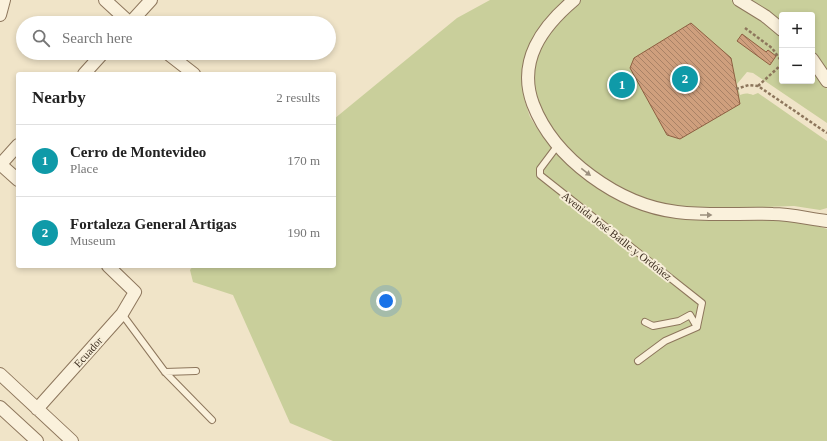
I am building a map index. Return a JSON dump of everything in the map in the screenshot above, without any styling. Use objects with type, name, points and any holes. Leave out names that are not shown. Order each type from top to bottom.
[{"type":"street","points":[[0,15],[4,0]]},
{"type":"street","points":[[105,0],[122,16]]},
{"type":"street","points":[[136,16],[151,0]]},
{"type":"street","points":[[574,0],[554,19],[540,36],[532,52],[528,80],[530,95],[544,126],[569,158],[596,180],[626,197],[650,206],[675,212],[699,215],[775,214],[827,221]]},
{"type":"street","points":[[739,0],[765,16],[779,28]]},
{"type":"street","points":[[86,72],[97,60]]},
{"type":"street","points":[[176,60],[191,72]]},
{"type":"street","points":[[815,63],[827,81]]},
{"type":"street","points":[[16,147],[0,164],[16,178]]},
{"type":"street","name":"Ecuador","points":[[37,409],[122,314],[135,292],[110,268]]},
{"type":"street","points":[[0,374],[72,441]]},
{"type":"street","points":[[0,407],[37,441]]},
{"type":"lane","name":"Avenida José Batlle y Ordóñez","points":[[558,145],[540,169],[540,175],[702,303],[697,328]]},
{"type":"lane","points":[[122,314],[165,372],[212,420]]},
{"type":"lane","points":[[638,361],[665,341],[697,328],[690,315],[679,321],[654,326],[645,322]]},
{"type":"lane","points":[[165,372],[196,372]]},
{"type":"path","points":[[745,28],[772,48],[779,58]]},
{"type":"path","points":[[758,86],[779,66]]},
{"type":"path","points":[[736,89],[749,85],[758,86],[827,133]]},
{"type":"green space","points":[[490,0],[567,0],[523,72],[522,84],[525,102],[530,117],[546,141],[571,166],[686,218],[713,221],[756,219],[791,220],[827,229],[827,441],[333,441],[290,423],[233,295],[193,282],[190,270],[192,268],[336,268],[336,117],[457,18]]},
{"type":"green space","points":[[581,0],[731,0],[768,22],[779,31],[779,84],[815,84],[815,70],[827,89],[827,123],[753,73],[747,72],[737,84],[740,95],[753,95],[758,93],[827,141],[827,208],[820,210],[794,206],[708,210],[660,204],[623,190],[586,167],[550,132],[534,91],[534,70],[539,52],[550,31],[568,10]]},
{"type":"green space","points":[[748,0],[827,0],[827,70],[815,53],[815,12],[779,12],[779,21]]},
{"type":"building","points":[[691,23],[731,58],[740,104],[680,139],[667,135],[630,68],[634,58]]},
{"type":"building","points":[[742,34],[766,52],[768,50],[776,56],[770,65],[737,41]]},
{"type":"place","name":"Fortaleza General Artigas","points":[[685,79]]},
{"type":"place","name":"Cerro de Montevideo","points":[[622,85]]}]
